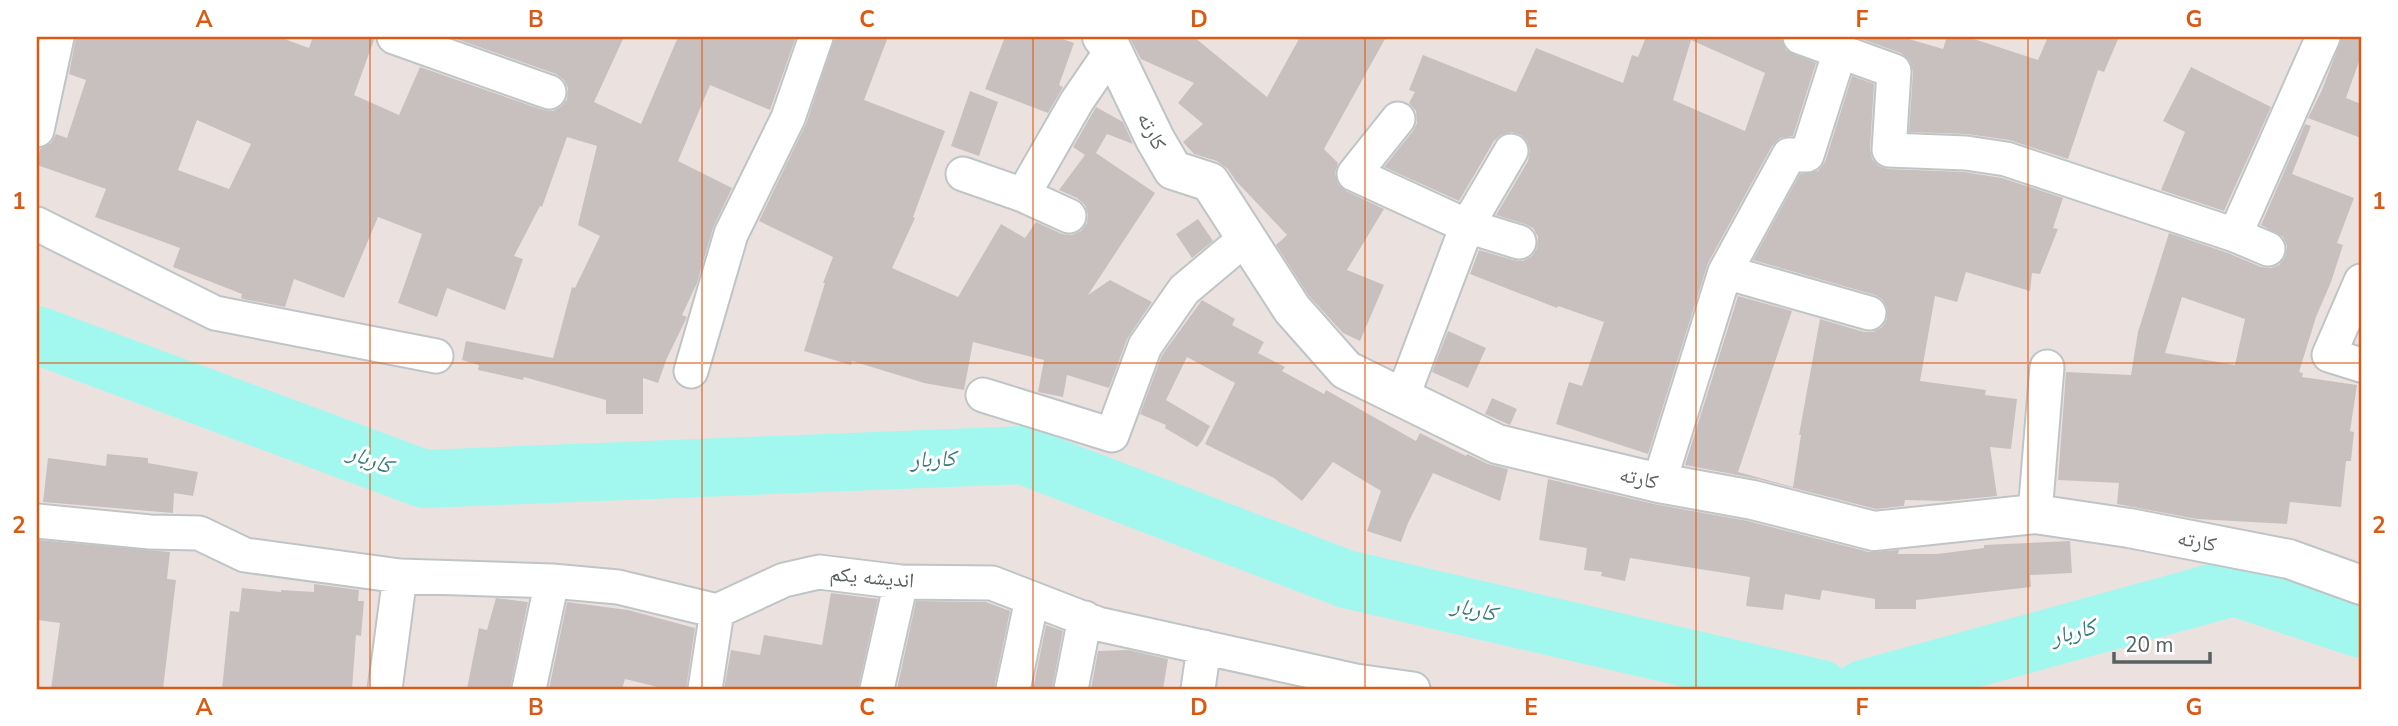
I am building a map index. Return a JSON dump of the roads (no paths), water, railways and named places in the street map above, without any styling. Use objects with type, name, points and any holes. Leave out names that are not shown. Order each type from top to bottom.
[{"type":"street","points":[[37,130],[57,37]]},
{"type":"street","points":[[394,37],[548,92]]},
{"type":"street","points":[[691,371],[732,234],[788,118],[816,37]]},
{"type":"street","points":[[1800,37],[1894,71],[1889,150],[1966,153],[2006,159],[2235,234],[2268,249]]},
{"type":"street","points":[[2235,234],[2323,37]]},
{"type":"street","points":[[1023,195],[1108,41]]},
{"type":"street","name":"کارته","points":[[1108,41],[1155,139],[1173,170],[1210,181],[1292,309],[1346,370],[1497,444],[1659,483],[1753,500],[1874,531],[2035,514],[2129,528],[2289,559],[2361,585]]},
{"type":"street","points":[[1659,483],[1725,272],[1789,155],[1807,155],[1840,51]]},
{"type":"street","points":[[1398,119],[1354,174],[1467,226],[1518,243]]},
{"type":"street","points":[[1402,398],[1467,226],[1511,151]]},
{"type":"street","points":[[963,174],[1023,195],[1069,216]]},
{"type":"street","points":[[37,224],[215,313],[436,356]]},
{"type":"street","points":[[983,395],[1112,435],[1145,346],[1184,290],[1246,238]]},
{"type":"street","points":[[1725,272],[1869,313]]},
{"type":"street","points":[[2361,281],[2329,355],[2361,365]]},
{"type":"street","points":[[2035,514],[2047,367]]},
{"type":"street","points":[[37,521],[150,532],[199,533],[245,555],[400,576],[552,581],[618,587],[717,611],[705,689]]},
{"type":"street","name":"اندیشه یکم","points":[[717,611],[784,580],[818,572],[901,582],[992,583],[1098,624],[1356,681],[1413,689]]},
{"type":"street","points":[[385,689],[400,576]]},
{"type":"street","points":[[529,689],[552,581]]},
{"type":"street","points":[[877,689],[901,582]]},
{"type":"street","points":[[1013,689],[1032,599]]},
{"type":"street","points":[[1071,689],[1085,618]]},
{"type":"street","points":[[1198,689],[1204,647]]},
{"type":"waterway","name":"کاربار","points":[[37,335],[424,479],[1022,455],[1346,579],[1821,689]]},
{"type":"waterway","name":"کاربار","points":[[1863,689],[2234,587],[2361,629]]}]
